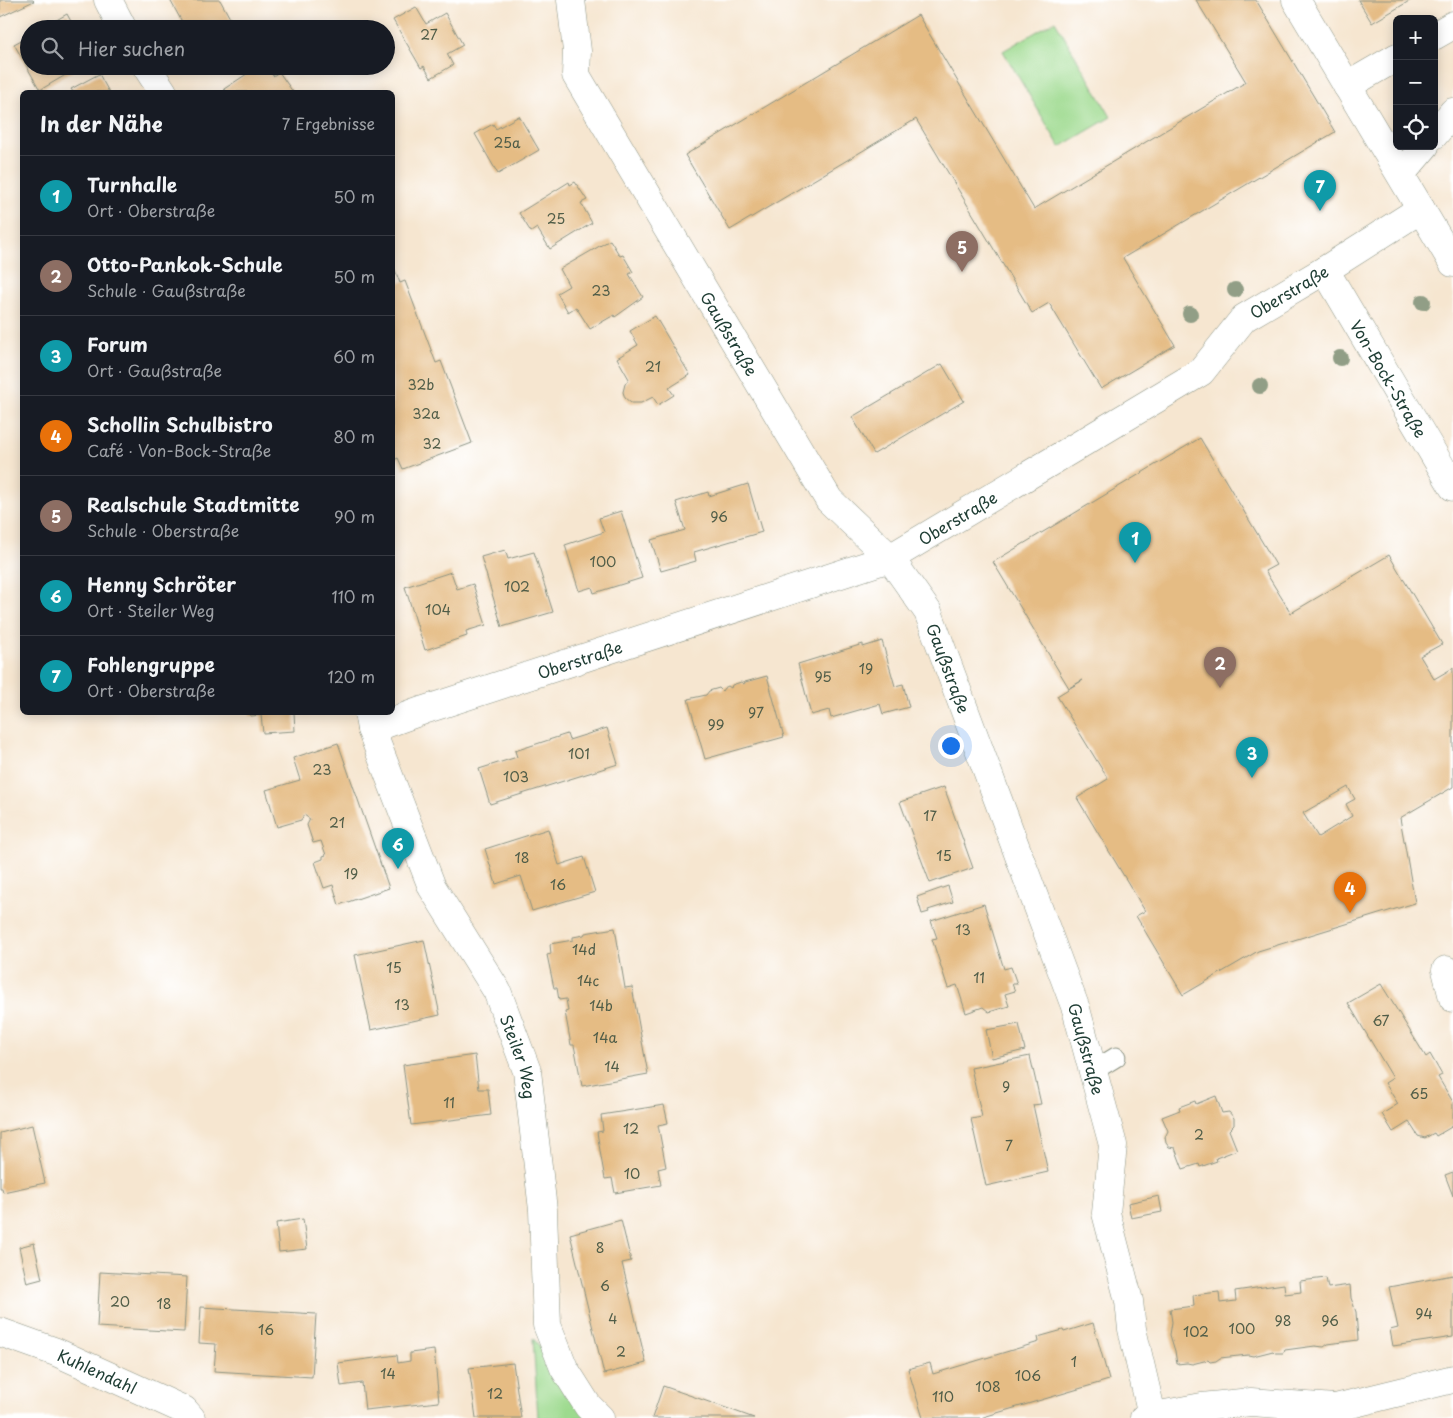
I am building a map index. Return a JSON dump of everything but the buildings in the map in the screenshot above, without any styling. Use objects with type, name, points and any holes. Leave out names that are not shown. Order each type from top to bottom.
[{"type":"street","points":[[108,0],[118,20]]},
{"type":"street","name":"Gaußstraße","points":[[571,0],[577,51],[576,75],[829,500],[890,558],[928,612],[1076,1009],[1093,1071],[1113,1145],[1106,1213],[1129,1301],[1132,1329],[1148,1417]]},
{"type":"street","points":[[1296,0],[1453,263]]},
{"type":"street","points":[[1438,34],[1453,25]]},
{"type":"street","points":[[1347,86],[1393,59]]},
{"type":"street","points":[[152,75],[162,90]]},
{"type":"street","points":[[1438,130],[1453,112]]},
{"type":"street","points":[[1401,174],[1422,150]]},
{"type":"street","name":"Oberstraße","points":[[370,721],[442,704],[890,558],[1201,372],[1244,318],[1325,270],[1421,209]]},
{"type":"street","name":"Von-Bock-Straße","points":[[1325,270],[1453,486]]},
{"type":"street","name":"Steiler Weg","points":[[370,721],[432,887],[497,991],[527,1071],[544,1210],[547,1325],[564,1368],[588,1406],[600,1418]]},
{"type":"street","points":[[1446,970],[1453,998]]},
{"type":"street","name":"Kuhlendahl","points":[[0,1332],[56,1352],[184,1410],[191,1418]]},
{"type":"street","points":[[1148,1417],[1202,1407],[1251,1402],[1326,1413],[1453,1380]]},
{"type":"lane","points":[[1093,1071],[1116,1056]]},
{"type":"green space","points":[[1055,21],[1111,117],[1060,147],[1003,51]]},
{"type":"green space","points":[[533,1338],[596,1418],[538,1418]]},
{"type":"place","name":"Fohlengruppe","points":[[1320,211]]},
{"type":"place","name":"Realschule Stadtmitte","points":[[962,272]]},
{"type":"place","name":"Turnhalle","points":[[1135,563]]},
{"type":"place","name":"Otto-Pankok-Schule","points":[[1220,688]]},
{"type":"place","name":"Forum","points":[[1252,778]]},
{"type":"place","name":"Henny Schröter","points":[[398,869]]},
{"type":"place","name":"Schollin Schulbistro","points":[[1350,913]]}]
